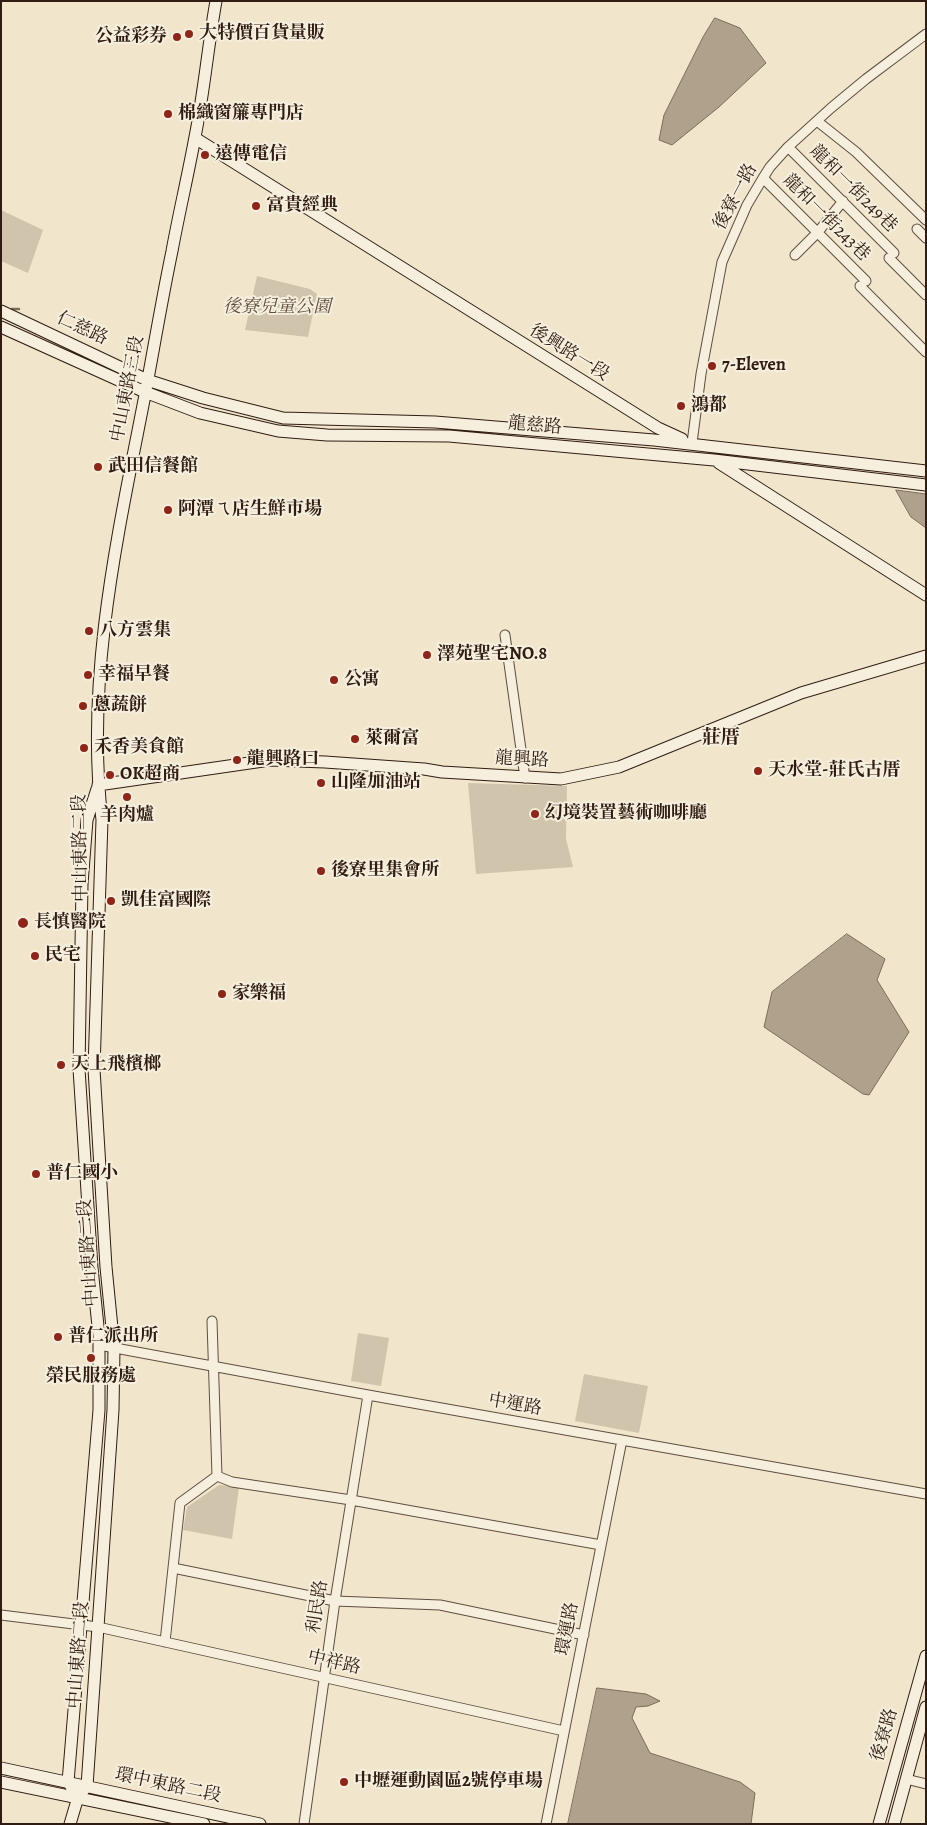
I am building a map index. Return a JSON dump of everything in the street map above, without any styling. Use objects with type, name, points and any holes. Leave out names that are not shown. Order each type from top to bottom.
[{"type":"street","name":"中山東路三段","points":[[98,785],[99,688],[106,607],[133,453],[195,138],[216,1]]},
{"type":"street","name":"後寮一路","points":[[692,443],[722,262],[747,205],[770,167],[788,147],[866,79],[926,34]]},
{"type":"street","points":[[817,121],[856,152],[926,220]]},
{"type":"street","name":"後興路一段","points":[[195,138],[658,428],[692,443],[714,460],[926,595]]},
{"type":"street","name":"龍和一街249巷","points":[[788,147],[843,201],[926,295]]},
{"type":"street","name":"龍和一街243巷","points":[[763,178],[818,232],[926,352]]},
{"type":"street","points":[[795,255],[818,232],[843,201]]},
{"type":"street","points":[[917,229],[926,238]]},
{"type":"street","name":"仁慈路","points":[[1,311],[147,380]]},
{"type":"street","points":[[14,333],[19,320]]},
{"type":"street","name":"仁慈路","points":[[1,327],[146,392]]},
{"type":"street","name":"龍慈路","points":[[147,380],[203,398],[283,418],[435,422],[692,443],[926,471]]},
{"type":"street","name":"龍慈路","points":[[146,392],[200,413],[278,432],[327,435],[449,436],[714,460],[926,484]]},
{"type":"street","points":[[327,435],[329,419]]},
{"type":"street","points":[[505,635],[525,778]]},
{"type":"street","name":"龍興路","points":[[98,785],[270,760],[325,762],[525,778],[560,779],[619,767],[801,693],[926,656]]},
{"type":"street","name":"中山東路二段","points":[[68,1782],[99,1410],[99,1345],[79,1069],[82,884],[87,820],[98,785]]},
{"type":"street","name":"中山東路二段","points":[[87,1786],[113,1410],[114,1348],[106,1267],[94,1069],[102,820],[98,785]]},
{"type":"street","points":[[212,1321],[215,1367],[217,1476]]},
{"type":"street","name":"中運路","points":[[99,1345],[368,1395],[926,1494]]},
{"type":"street","name":"利民路","points":[[304,1824],[324,1678],[368,1395]]},
{"type":"street","name":"環運路","points":[[546,1824],[622,1440]]},
{"type":"street","points":[[217,1476],[232,1482],[351,1500],[600,1545]]},
{"type":"street","points":[[165,1642],[180,1503],[217,1476]]},
{"type":"street","points":[[173,1568],[336,1601],[440,1605],[584,1635]]},
{"type":"street","name":"中祥路","points":[[1,1616],[98,1627],[564,1731]]},
{"type":"street","name":"後寮路","points":[[879,1824],[926,1656]]},
{"type":"street","name":"後寮路","points":[[894,1824],[926,1707]]},
{"type":"street","name":"環中東路二段","points":[[1,1768],[260,1824]]},
{"type":"street","points":[[906,1780],[926,1784]]},
{"type":"street","name":"環中東路二段","points":[[1,1782],[204,1824]]},
{"type":"street","points":[[68,1782],[78,1797]]},
{"type":"street","points":[[70,1824],[78,1797],[87,1786]]},
{"type":"green space","points":[[1,210],[43,230],[28,273],[1,261]]},
{"type":"green space","name":"後寮兒童公園","points":[[257,276],[310,289],[317,294],[308,337],[245,330]]},
{"type":"green space","points":[[468,783],[567,786],[566,839],[573,867],[476,874]]},
{"type":"green space","points":[[358,1333],[389,1338],[381,1386],[351,1381]]},
{"type":"green space","points":[[584,1374],[648,1386],[639,1433],[575,1421]]},
{"type":"green space","points":[[219,1485],[239,1487],[232,1539],[183,1530],[187,1507]]},
{"type":"shaded area","points":[[715,18],[740,28],[766,63],[719,107],[672,145],[659,140],[664,115],[703,37]]},
{"type":"shaded area","points":[[896,490],[926,494],[926,528],[911,517]]},
{"type":"shaded area","points":[[847,934],[885,959],[877,980],[909,1032],[869,1095],[863,1094],[764,1027],[772,992]]},
{"type":"shaded area","points":[[597,1688],[646,1694],[660,1701],[648,1706],[636,1707],[632,1718],[650,1753],[740,1782],[755,1793],[751,1824],[568,1824]]},
{"type":"waterway","points":[[12,309],[19,309]]},
{"type":"place","name":"大特價百貨量販","points":[[189,34]]},
{"type":"place","name":"公益彩券","points":[[177,37]]},
{"type":"place","name":"棉織窗簾專門店","points":[[168,114]]},
{"type":"place","name":"遠傳電信","points":[[205,155]]},
{"type":"place","name":"富貴經典","points":[[256,206]]},
{"type":"place","name":"7-Eleven","points":[[712,366]]},
{"type":"place","name":"鴻都","points":[[681,406]]},
{"type":"place","name":"武田信餐館","points":[[98,467]]},
{"type":"place","name":"阿潭ㄟ店生鮮市場","points":[[168,510]]},
{"type":"place","name":"八方雲集","points":[[89,631]]},
{"type":"place","name":"澤苑聖宅NO.8","points":[[427,655]]},
{"type":"place","name":"幸福早餐","points":[[88,675]]},
{"type":"place","name":"公寓","points":[[334,680]]},
{"type":"place","name":"蔥蔬餅","points":[[83,706]]},
{"type":"place","name":"萊爾富","points":[[355,739]]},
{"type":"place","name":"禾香美食館","points":[[84,748]]},
{"type":"place","name":"龍興路口","points":[[237,760]]},
{"type":"place","name":"天水堂-莊氏古厝","points":[[758,771]]},
{"type":"place","name":"OK超商","points":[[110,775]]},
{"type":"place","name":"山隆加油站","points":[[321,783]]},
{"type":"place","name":"羊肉爐","points":[[127,797]]},
{"type":"place","name":"幻境裝置藝術咖啡廳","points":[[535,814]]},
{"type":"place","name":"後寮里集會所","points":[[321,871]]},
{"type":"place","name":"凱佳富國際","points":[[111,901]]},
{"type":"place","name":"長慎醫院","points":[[23,923]]},
{"type":"place","name":"民宅","points":[[35,956]]},
{"type":"place","name":"家樂福","points":[[222,994]]},
{"type":"place","name":"天上飛檳榔","points":[[61,1065]]},
{"type":"place","name":"普仁國小","points":[[36,1174]]},
{"type":"place","name":"普仁派出所","points":[[58,1337]]},
{"type":"place","name":"榮民服務處","points":[[91,1358]]},
{"type":"place","name":"中壢運動園區2號停車場","points":[[344,1782]]},
{"type":"district","name":"莊厝","points":[[721,738]]}]
